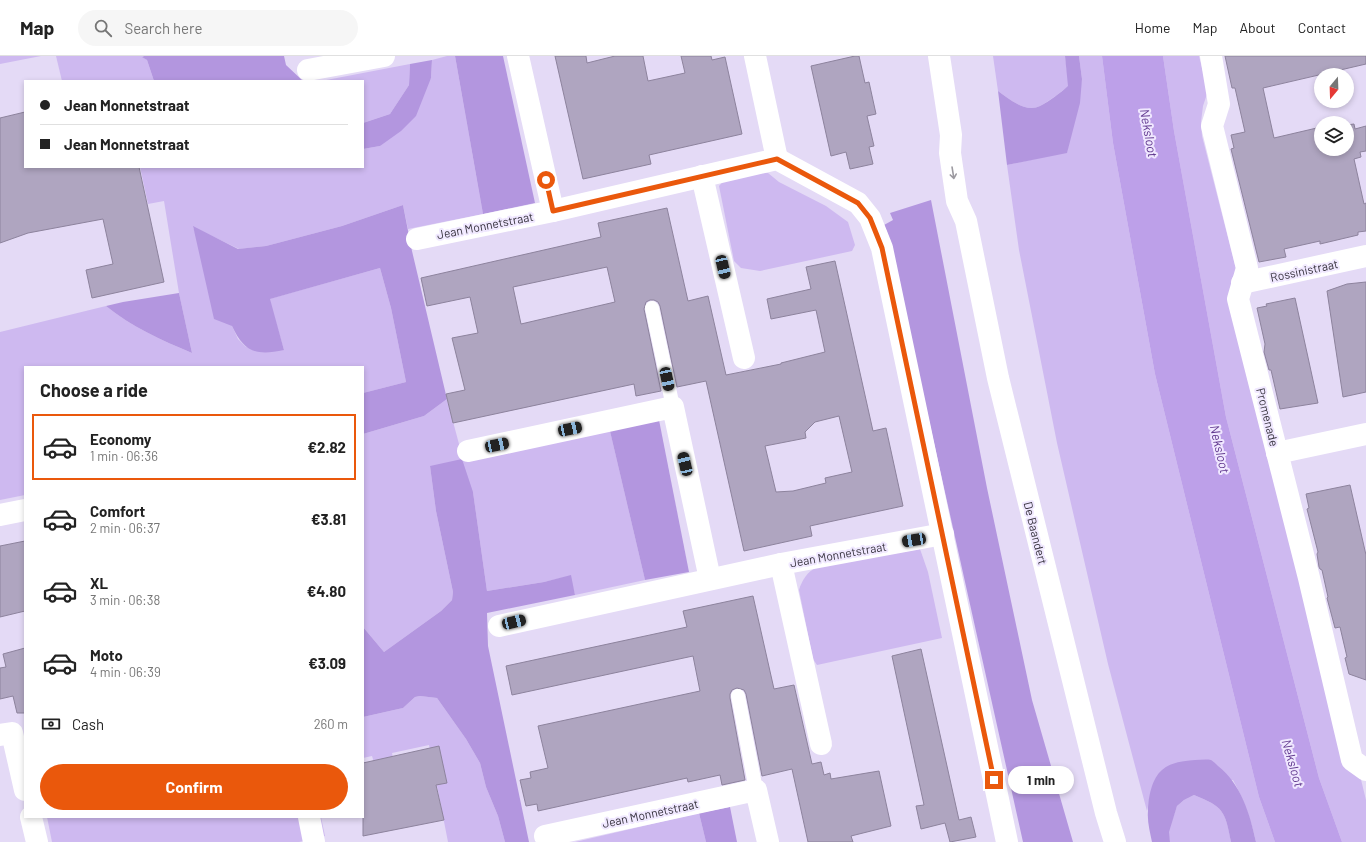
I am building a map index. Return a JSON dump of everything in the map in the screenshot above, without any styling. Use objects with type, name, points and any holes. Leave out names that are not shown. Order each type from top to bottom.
[{"type":"street","points":[[308,70],[384,56]]},
{"type":"street","points":[[518,56],[553,211]]},
{"type":"street","points":[[756,56],[777,159],[858,203],[870,218],[882,248],[1007,842]]},
{"type":"street","name":"De Baandert","points":[[939,56],[951,135],[965,151],[972,199],[966,221],[998,378],[1106,813],[1115,842]]},
{"type":"street","name":"Promenade","points":[[1211,56],[1219,104],[1212,126],[1246,268],[1238,299],[1309,578],[1352,760],[1366,770]]},
{"type":"street","name":"Jean Monnetstraat","points":[[417,239],[553,211],[777,159]]},
{"type":"street","points":[[702,176],[744,358]]},
{"type":"street","name":"Rossinistraat","points":[[1242,284],[1366,256]]},
{"type":"street","points":[[468,451],[673,407],[710,579]]},
{"type":"street","points":[[1277,453],[1366,434]]},
{"type":"street","points":[[0,515],[24,510]]},
{"type":"street","name":"Jean Monnetstraat","points":[[499,626],[781,564],[943,534]]},
{"type":"street","name":"Jean Monnetstraat","points":[[781,564],[821,744]]},
{"type":"street","points":[[12,733],[24,786]]},
{"type":"street","points":[[756,790],[768,842]]},
{"type":"street","name":"Jean Monnetstraat","points":[[544,836],[756,790]]},
{"type":"street","points":[[31,818],[37,842]]},
{"type":"street","points":[[309,818],[314,842]]},
{"type":"lane","points":[[652,308],[673,407]]},
{"type":"lane","points":[[738,696],[756,790]]},
{"type":"shaded area","points":[[0,56],[41,56],[0,64]]},
{"type":"shaded area","points":[[56,56],[142,56],[147,60],[154,80],[62,80]]},
{"type":"shaded area","points":[[284,56],[286,65],[302,80],[154,80],[147,60],[142,57]]},
{"type":"shaded area","points":[[447,56],[455,56],[483,214],[408,229],[403,205],[342,226],[266,246],[239,249],[193,227],[232,326],[238,339],[246,347],[284,350],[269,299],[380,268],[391,308],[406,382],[364,393],[364,366],[24,366],[24,495],[0,500],[0,332],[106,306],[116,314],[147,332],[192,353],[179,293],[164,201],[148,204],[140,168],[364,168],[364,149],[380,146],[431,78],[432,60]]},
{"type":"shaded area","points":[[455,56],[503,56],[535,203],[483,214]]},
{"type":"shaded area","points":[[993,56],[1065,56],[1069,86],[1040,106],[1029,108],[1023,106],[1012,101],[998,91]]},
{"type":"shaded area","points":[[1065,56],[1079,56],[1082,79],[1080,103],[1067,153],[1007,165],[998,91],[1012,101],[1023,106],[1035,108],[1040,106],[1055,97],[1068,86]]},
{"type":"shaded area","points":[[1079,56],[1102,56],[1113,143],[1155,374],[1259,797],[1275,842],[1256,842],[1247,810],[1233,780],[1150,796],[1147,811],[1108,664],[1057,443],[1019,250],[1007,165],[1067,152],[1082,79]]},
{"type":"shaded area","points":[[1163,56],[1199,56],[1208,91],[1203,106],[1201,122],[1202,136],[1366,800],[1366,842],[1342,842],[1319,778],[1226,417],[1174,131]]},
{"type":"shaded area","points":[[432,60],[431,78],[416,116],[401,131],[380,146],[364,149],[364,123],[390,114],[409,85],[410,64]]},
{"type":"shaded area","points":[[410,64],[409,85],[390,114],[364,123],[364,80],[326,80]]},
{"type":"shaded area","points":[[747,172],[768,173],[779,182],[826,206],[848,222],[855,245],[852,251],[760,271],[741,268],[734,261],[719,186],[726,178]]},
{"type":"shaded area","points":[[931,200],[987,488],[1032,700],[1073,842],[1023,842],[887,232],[884,225],[893,220],[890,213]]},
{"type":"shaded area","points":[[403,205],[412,251],[447,399],[424,416],[364,434],[364,393],[406,382],[391,308],[380,268],[270,299],[284,350],[274,352],[258,352],[246,347],[241,342],[232,326],[214,319],[193,226],[238,249],[266,246],[342,226]]},
{"type":"shaded area","points":[[179,293],[192,353],[147,332],[116,314],[106,306],[123,302]]},
{"type":"shaded area","points":[[447,399],[463,459],[609,427],[645,580],[575,595],[570,576],[544,582],[487,591],[473,492],[430,466],[436,511],[453,592],[452,600],[441,611],[384,652],[364,628],[364,434],[424,416]]},
{"type":"shaded area","points":[[659,420],[689,572],[645,580],[609,427]]},
{"type":"shaded area","points":[[462,459],[473,492],[487,591],[544,582],[571,575],[575,595],[487,613],[488,646],[529,842],[505,842],[498,816],[486,787],[480,763],[466,739],[437,698],[420,696],[415,697],[403,708],[364,717],[364,628],[384,652],[441,611],[452,600],[453,592],[436,511],[430,466]]},
{"type":"shaded area","points":[[920,549],[928,572],[942,638],[817,665],[813,659],[799,590],[803,580],[808,574],[817,567]]},
{"type":"shaded area","points":[[420,696],[437,698],[466,739],[480,763],[486,787],[498,816],[505,842],[448,842],[429,745],[392,753],[395,768],[377,772],[372,756],[364,758],[364,717],[403,708],[415,697]]},
{"type":"shaded area","points":[[1211,760],[1226,773],[1239,791],[1251,821],[1256,842],[1231,842],[1227,823],[1222,811],[1212,803],[1194,795],[1184,800],[1177,806],[1169,832],[1170,842],[1152,842],[1148,823],[1148,806],[1151,789],[1156,778],[1162,770],[1169,765],[1178,762]]},
{"type":"shaded area","points":[[1194,795],[1212,803],[1222,811],[1227,823],[1231,842],[1170,842],[1168,832],[1177,806],[1184,800]]},
{"type":"shaded area","points":[[730,807],[737,842],[706,842],[699,813]]},
{"type":"shaded area","points":[[699,813],[706,842],[575,842]]},
{"type":"shaded area","points":[[47,818],[321,818],[325,836],[299,842],[52,842]]},
{"type":"water","name":"Neksloot","points":[[1102,56],[1163,56],[1174,131],[1226,417],[1319,778],[1342,842],[1275,842],[1259,797],[1155,374],[1113,143]]},
{"type":"building","points":[[555,56],[586,56],[587,63],[615,56],[643,56],[648,81],[685,73],[681,56],[711,56],[712,60],[725,57],[742,134],[649,155],[651,164],[583,179]]},
{"type":"building","points":[[859,56],[865,83],[869,82],[876,114],[867,116],[874,146],[869,147],[873,164],[850,169],[846,152],[831,156],[811,66]]},
{"type":"building","points":[[1225,56],[1366,56],[1366,64],[1349,68],[1314,68],[1314,76],[1263,88],[1274,138],[1314,129],[1314,156],[1354,156],[1354,124],[1355,129],[1366,126],[1366,151],[1360,152],[1361,157],[1354,159],[1364,204],[1366,203],[1366,231],[1358,232],[1358,235],[1320,244],[1320,241],[1284,249],[1286,257],[1259,262],[1231,149],[1234,148],[1231,135],[1245,132],[1235,88],[1232,88]]},
{"type":"building","points":[[24,112],[24,168],[139,168],[164,282],[92,298],[86,270],[113,264],[103,219],[28,233],[0,243],[0,118]]},
{"type":"building","points":[[667,208],[688,301],[708,296],[726,375],[781,364],[825,352],[816,310],[771,319],[767,299],[811,289],[806,267],[835,261],[873,431],[886,428],[903,506],[810,526],[812,536],[744,551],[706,381],[677,387],[660,306],[658,302],[654,300],[646,302],[644,309],[661,391],[636,396],[634,384],[453,423],[446,394],[465,390],[452,338],[478,333],[470,297],[427,306],[421,278],[601,237],[598,223]],"holes":[[[607,267],[615,302],[521,324],[513,287]],[[839,416],[852,472],[825,478],[826,483],[793,491],[776,492],[765,446],[806,438],[805,432],[815,422]]]},
{"type":"building","points":[[1366,282],[1366,392],[1343,397],[1327,291],[1347,284]]},
{"type":"building","points":[[1295,298],[1318,403],[1280,409],[1271,370],[1269,370],[1264,352],[1265,344],[1257,308],[1267,306],[1266,304]]},
{"type":"building","points":[[1350,485],[1366,555],[1366,680],[1349,674],[1345,658],[1347,657],[1340,627],[1335,628],[1327,598],[1322,570],[1319,567],[1318,552],[1307,509],[1309,508],[1306,494]]},
{"type":"building","points":[[24,541],[24,611],[0,617],[0,546]]},
{"type":"building","points":[[753,596],[774,689],[794,685],[812,764],[821,762],[824,775],[830,773],[831,779],[879,771],[891,826],[851,836],[853,842],[808,842],[792,769],[762,776],[746,694],[744,690],[737,688],[732,690],[730,698],[745,780],[722,785],[720,775],[688,782],[687,778],[538,811],[537,804],[526,806],[520,780],[531,778],[530,772],[548,768],[538,726],[700,691],[693,656],[512,695],[506,666],[687,627],[683,611]]},
{"type":"building","points":[[24,648],[24,713],[17,713],[13,696],[0,699],[0,668],[6,667],[3,654]]},
{"type":"building","points":[[921,649],[959,820],[971,817],[976,837],[950,842],[945,823],[921,829],[916,806],[924,805],[892,656]]},
{"type":"building","points":[[439,746],[447,783],[436,785],[444,820],[363,836],[364,763]]},
{"type":"route","points":[[546,180],[553,211],[777,159],[858,203],[870,218],[882,248],[994,780]]}]
